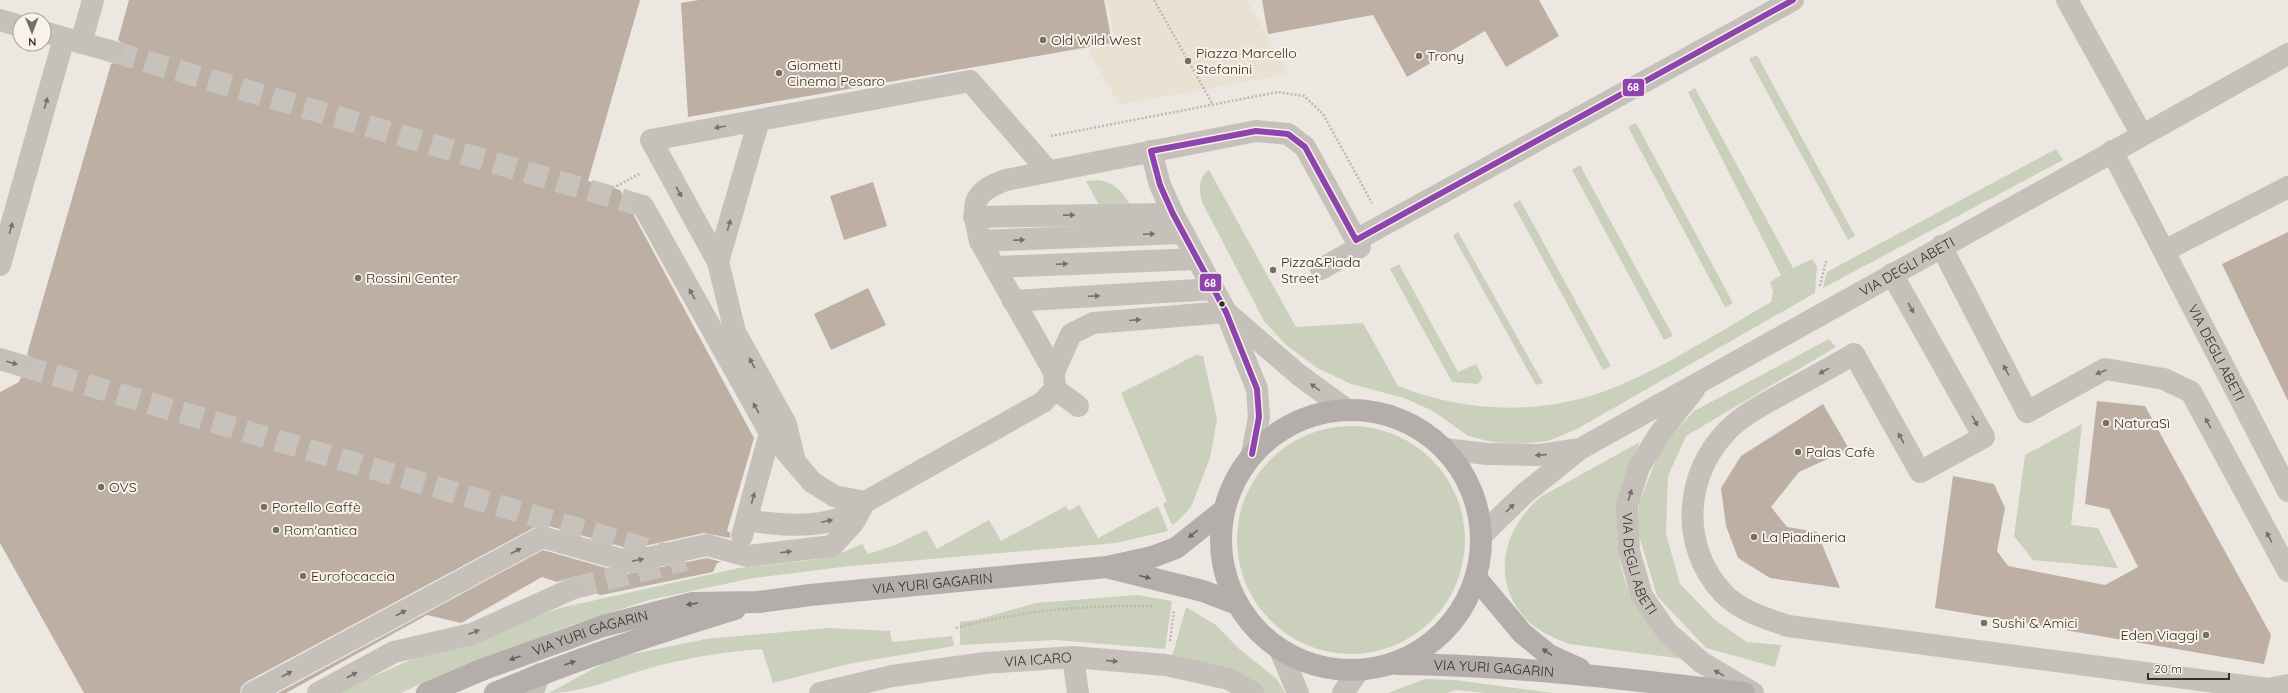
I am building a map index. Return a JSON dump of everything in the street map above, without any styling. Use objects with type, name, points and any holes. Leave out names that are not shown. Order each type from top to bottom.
[{"type":"main road","name":"VIA YURI GAGARIN","points":[[1394,664],[1430,644],[1458,616],[1477,579],[1482,535],[1477,504],[1465,474],[1445,449],[1416,427],[1383,413],[1347,410],[1311,416],[1279,431],[1252,454],[1234,480],[1224,510],[1220,542],[1225,574],[1237,604],[1256,630],[1280,650],[1305,662],[1332,669],[1359,670],[1394,664],[1458,664],[1594,675],[1744,693]]},
{"type":"main road","name":"VIA YURI GAGARIN","points":[[427,693],[484,669],[603,626],[693,603],[759,602],[810,595],[1107,567],[1152,557],[1176,548],[1224,510]]},
{"type":"main road","name":"VIA YURI GAGARIN","points":[[1107,567],[1203,590],[1237,604]]},
{"type":"main road","name":"VIA YURI GAGARIN","points":[[1477,579],[1522,633],[1549,654],[1594,675]]},
{"type":"main road","name":"VIA YURI GAGARIN","points":[[495,693],[540,674],[645,637],[759,602]]},
{"type":"street","points":[[0,265],[63,38],[93,0]]},
{"type":"street","points":[[1321,269],[1358,243],[1771,5],[1793,0]]},
{"type":"street","points":[[2067,0],[2142,134]]},
{"type":"street","points":[[0,20],[12,24]]},
{"type":"street","points":[[63,38],[114,52]]},
{"type":"street","name":"VIA DEGLI ABETI","points":[[1482,535],[1524,494],[1580,449],[1940,246],[2288,54]]},
{"type":"street","points":[[795,462],[786,424],[735,332],[718,262],[651,140],[970,81],[1048,171]]},
{"type":"street","points":[[718,262],[759,120]]},
{"type":"street","points":[[1078,406],[1055,381],[980,241],[974,217],[976,200],[988,186],[1006,180],[1048,171],[1256,131],[1288,134],[1305,147],[1358,243]]},
{"type":"street","points":[[1151,151],[1160,185],[1182,233],[1226,312],[1257,388],[1259,416],[1252,454]]},
{"type":"street","name":"VIA DEGLI ABETI","points":[[2112,151],[2288,491]]},
{"type":"street","points":[[2164,251],[2288,187]]},
{"type":"street","points":[[643,206],[770,433],[812,482],[834,496],[865,502]]},
{"type":"street","points":[[974,217],[1173,214]]},
{"type":"street","points":[[980,241],[1182,233]]},
{"type":"street","points":[[1940,246],[2027,412],[2105,369],[2164,379],[2191,392],[2288,571]]},
{"type":"street","points":[[995,267],[1197,259]]},
{"type":"street","points":[[1892,274],[1984,437],[1920,472],[1854,354],[1758,408],[1729,429],[1707,455],[1696,481],[1691,509],[1694,539],[1705,569],[1724,594],[1753,614],[1788,626],[2268,688],[2288,685]]},
{"type":"street","points":[[1013,301],[1214,289]]},
{"type":"street","points":[[770,433],[745,528],[826,522],[846,515],[865,502],[991,442],[1043,402],[1055,381],[1071,334],[1093,323],[1226,312],[1299,375],[1347,410]]},
{"type":"street","points":[[0,359],[24,366]]},
{"type":"street","name":"VIA DEGLI ABETI","points":[[1701,381],[1660,433],[1639,467],[1627,505],[1629,551],[1642,596],[1667,632],[1701,662],[1753,693]]},
{"type":"street","name":"VIA DEGLI ABETI","points":[[1445,449],[1488,454],[1539,456],[1580,449]]},
{"type":"street","points":[[252,693],[542,537],[630,562],[707,545],[747,556],[832,546],[853,524],[865,502]]},
{"type":"street","points":[[318,693],[394,652],[472,634],[574,588]]},
{"type":"street","points":[[1280,650],[1298,693]]},
{"type":"street","points":[[1073,657],[1078,693]]},
{"type":"street","name":"VIA ICARO","points":[[820,693],[892,676],[985,663],[1073,657],[1166,665],[1229,679],[1253,693]]},
{"type":"street","points":[[1344,693],[1359,670]]},
{"type":"street","name":"VIA YURI GAGARIN","points":[[526,693],[534,688],[540,674]]},
{"type":"path","points":[[1154,0],[1212,105]]},
{"type":"path","points":[[613,188],[636,175]]},
{"type":"path","points":[[1818,291],[1826,261]]},
{"type":"path","points":[[956,628],[1027,613],[1100,605],[1155,606]]},
{"type":"path","points":[[1167,607],[1175,609]]},
{"type":"green space","points":[[1757,55],[1855,236],[1848,240],[1749,59]]},
{"type":"green space","points":[[1695,88],[1793,268],[1812,259],[1817,266],[1815,293],[1577,429],[1548,441],[1518,444],[1492,442],[1468,436],[1433,411],[1404,398],[1351,384],[1317,368],[1285,344],[1264,321],[1201,198],[1201,180],[1205,173],[1209,170],[1296,327],[1363,323],[1398,386],[1452,402],[1481,406],[1509,408],[1566,402],[1593,395],[1620,385],[1659,367],[1771,302],[1773,292],[1770,282],[1781,275],[1688,92]]},
{"type":"green space","points":[[1636,123],[1733,303],[1725,307],[1628,127]]},
{"type":"green space","points":[[2056,149],[2063,160],[1823,288],[1827,272]]},
{"type":"green space","points":[[1580,165],[1673,336],[1664,340],[1572,170]]},
{"type":"green space","points":[[1098,180],[1114,185],[1122,192],[1131,207],[1101,209],[1086,181]]},
{"type":"green space","points":[[1520,200],[1611,366],[1603,370],[1513,204]]},
{"type":"green space","points":[[1458,232],[1543,383],[1536,385],[1453,236]]},
{"type":"green space","points":[[1399,264],[1458,372],[1476,364],[1483,378],[1478,384],[1452,382],[1390,269]]},
{"type":"green space","points":[[1829,339],[1836,347],[1686,436],[1668,476],[1666,534],[1680,584],[1715,620],[1747,642],[1781,645],[1775,667],[1706,648],[1657,596],[1638,532],[1639,503],[1661,447],[1694,411]]},
{"type":"green space","points":[[1196,355],[1203,356],[1217,419],[1210,458],[1191,507],[1178,521],[1172,525],[1163,504],[1167,501],[1121,393]]},
{"type":"green space","points":[[2082,424],[2071,525],[2098,528],[2118,568],[2033,560],[2014,536],[2025,455]]},
{"type":"green space","points":[[1351,426],[1373,428],[1395,435],[1414,445],[1432,459],[1446,477],[1456,496],[1463,518],[1465,540],[1463,562],[1456,584],[1446,603],[1432,621],[1414,635],[1395,645],[1373,652],[1351,654],[1329,652],[1307,645],[1288,635],[1270,621],[1256,603],[1246,584],[1239,562],[1237,540],[1239,518],[1246,496],[1256,477],[1270,459],[1288,445],[1307,435],[1329,428]]},
{"type":"green space","points":[[1640,442],[1631,461],[1620,501],[1617,542],[1620,562],[1625,582],[1638,608],[1684,659],[1569,644],[1553,637],[1533,626],[1516,607],[1509,590],[1505,573],[1506,556],[1510,540],[1517,524],[1528,509],[1542,496]]},
{"type":"green space","points":[[1079,505],[1098,538],[1158,506],[1168,531],[1116,543],[850,566],[753,578],[649,600],[569,626],[428,680],[401,693],[339,693],[433,650],[474,638],[560,608],[739,568],[813,560],[841,553],[862,544],[868,554],[895,545],[926,530],[937,549],[989,520],[1001,541],[1066,506],[1069,511]]},
{"type":"green space","points":[[1137,595],[1172,601],[1165,649],[1056,640],[960,645],[960,622],[976,620],[1036,603]]},
{"type":"green space","points":[[1186,607],[1216,625],[1238,648],[1277,679],[1285,693],[1264,693],[1244,678],[1233,672],[1209,664],[1172,657]]},
{"type":"green space","points":[[828,628],[890,631],[892,642],[952,636],[954,646],[848,664],[773,683],[762,649],[733,652],[675,662],[574,691],[549,693],[613,658],[706,639]]},
{"type":"green space","points":[[1425,679],[1455,680],[1553,693],[1486,693],[1456,690],[1447,693],[1388,693]]},
{"type":"shaded area","name":"Piazza Marcello Stefanini","points":[[1107,0],[1247,0],[1288,74],[1119,105],[1088,49],[1115,45]]},
{"type":"building","name":"Rossini Center","points":[[129,0],[640,0],[588,181],[620,190],[754,438],[727,531],[730,532],[730,538],[704,533],[630,549],[545,525],[537,526],[246,682],[241,687],[240,693],[84,693],[0,543],[0,392],[19,382],[20,378],[31,375],[35,370],[35,363],[27,354],[111,64],[122,61],[126,55],[123,44],[118,40]]},
{"type":"building","points":[[699,0],[1104,0],[1112,43],[688,117],[681,3]]},
{"type":"building","name":"Trony","points":[[1262,0],[1539,0],[1559,36],[1506,67],[1485,31],[1407,77],[1373,15],[1268,34]]},
{"type":"building","points":[[873,182],[887,226],[844,240],[830,196]]},
{"type":"building","points":[[2288,232],[2288,401],[2222,264]]},
{"type":"building","points":[[868,288],[886,325],[831,350],[814,314]]},
{"type":"building","points":[[2097,401],[2145,406],[2271,635],[2264,664],[1935,608],[1953,476],[1994,484],[2005,508],[1997,551],[2008,566],[2105,585],[2138,567],[2109,509],[2085,504]]},
{"type":"building","points":[[1823,404],[1849,449],[1799,472],[1771,507],[1787,527],[1817,532],[1840,588],[1770,578],[1738,558],[1726,526],[1721,488],[1741,456]]},
{"type":"building","points":[[543,550],[627,574],[707,558],[722,562],[717,563],[713,572],[601,595],[586,591],[585,583],[576,576],[557,582],[542,577],[461,623],[427,615],[286,693],[278,693]]},
{"type":"tunnel","points":[[114,52],[643,206]]},
{"type":"tunnel","points":[[23,366],[671,556]]},
{"type":"tunnel","points":[[574,588],[685,560]]},
{"type":"transit line","name":"68","points":[[1252,454],[1259,417],[1257,389],[1226,312],[1173,214],[1160,185],[1151,151],[1256,131],[1288,134],[1305,147],[1356,240],[1793,0]]},
{"type":"place","name":"Old Wild West","points":[[1043,40]]},
{"type":"place","name":"Trony","points":[[1419,56]]},
{"type":"place","name":"Piazza Marcello Stefanini","points":[[1188,61]]},
{"type":"place","name":"Giometti Cinema Pesaro","points":[[779,73]]},
{"type":"place","name":"Pizza&Piada Street","points":[[1273,270]]},
{"type":"place","name":"Rossini Center","points":[[358,278]]},
{"type":"place","name":"NaturaSì","points":[[2106,423]]},
{"type":"place","name":"Palas Cafè","points":[[1798,452]]},
{"type":"place","name":"OVS","points":[[101,487]]},
{"type":"place","name":"Portello Caffè","points":[[264,507]]},
{"type":"place","name":"Rom'antica","points":[[276,530]]},
{"type":"place","name":"La Piadineria","points":[[1754,537]]},
{"type":"place","name":"Eurofocaccia","points":[[303,576]]},
{"type":"place","name":"Sushi & Amici","points":[[1984,623]]},
{"type":"place","name":"Eden Viaggi","points":[[2206,635]]}]
